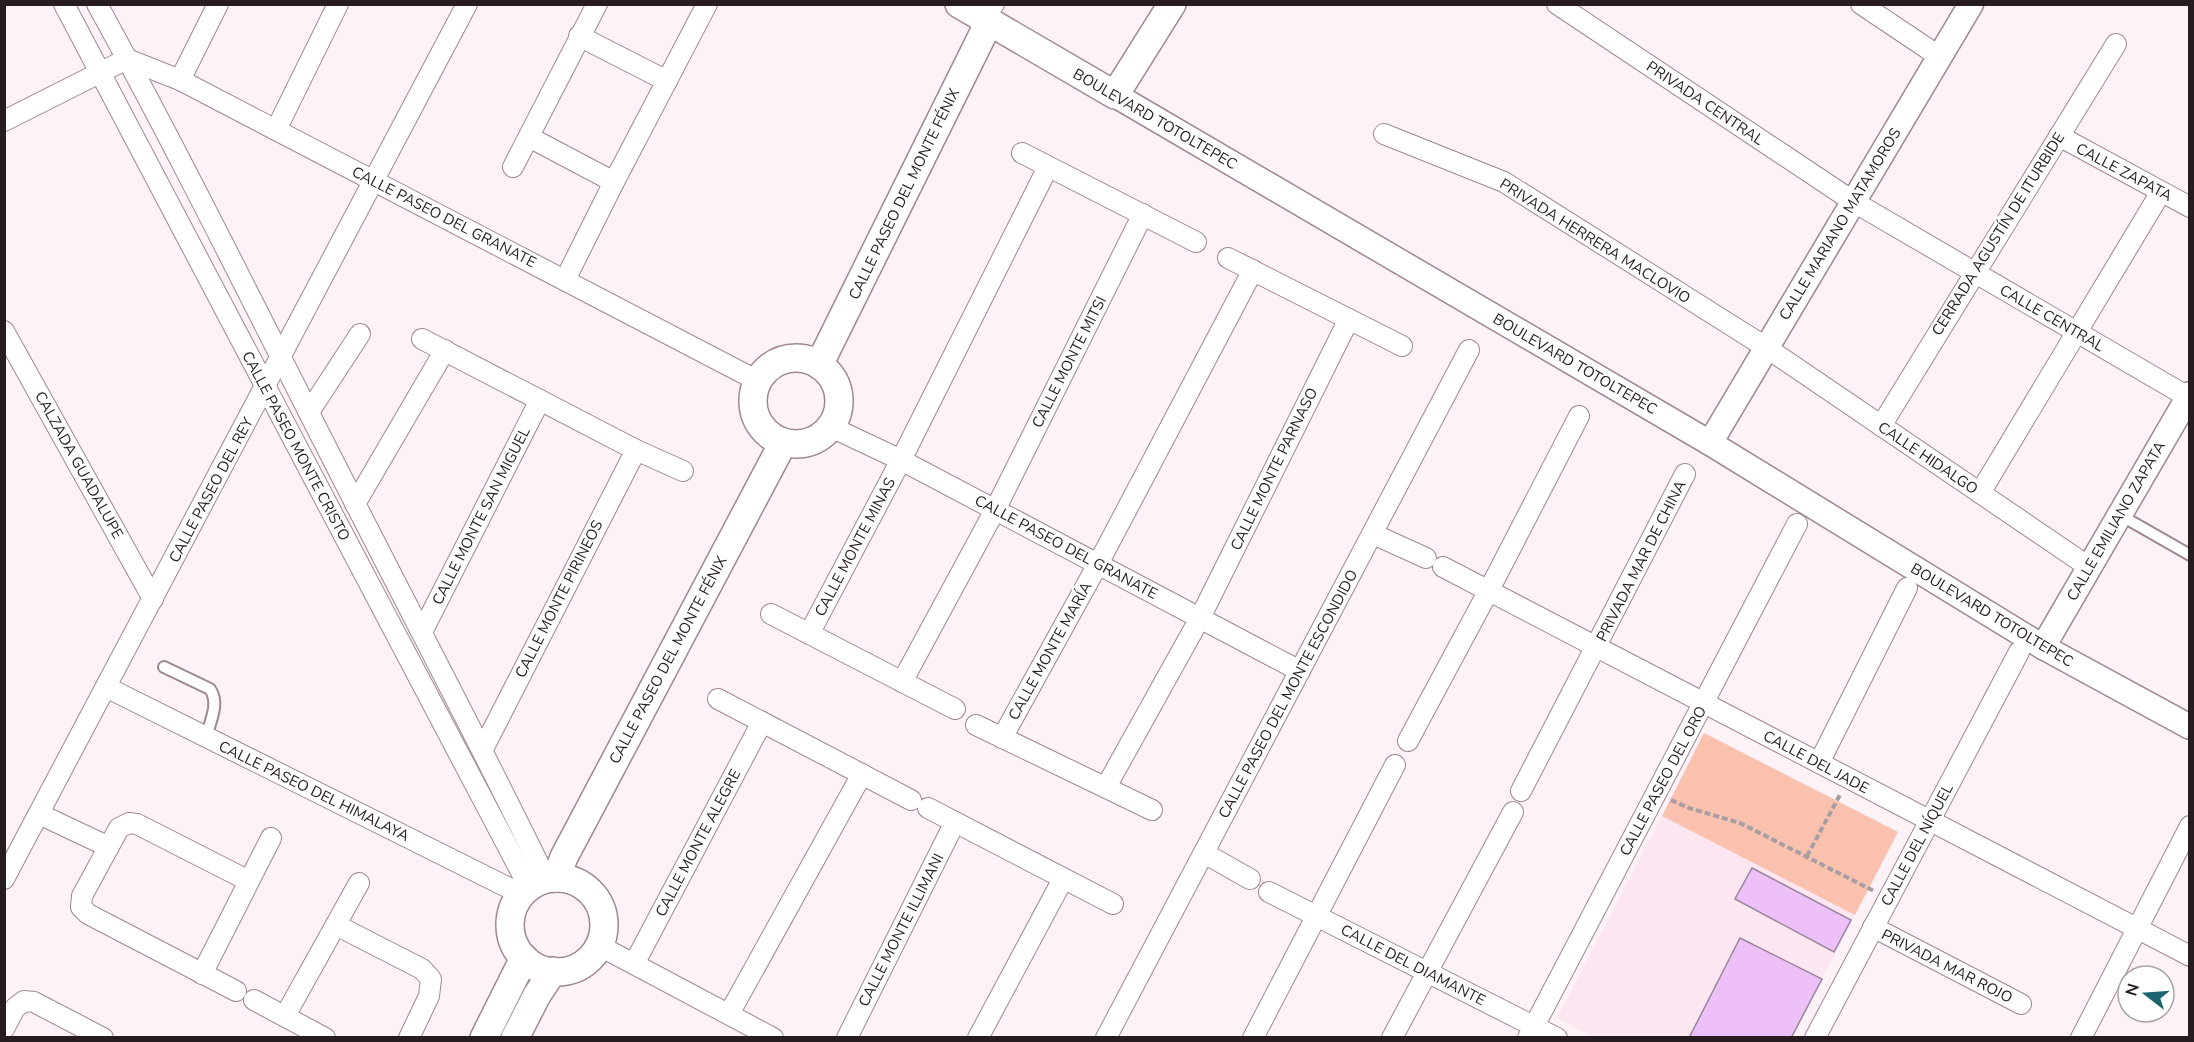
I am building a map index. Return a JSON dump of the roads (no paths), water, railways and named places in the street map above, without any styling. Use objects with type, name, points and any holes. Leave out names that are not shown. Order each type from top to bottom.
[{"type":"main road","name":"BOULEVARD TOTOLTEPEC","points":[[959,4],[988,15],[1115,95]]},
{"type":"main road","points":[[1115,95],[1172,4]]},
{"type":"main road","name":"CALLE PASEO DEL MONTE FÉNIX","points":[[819,365],[988,15]]},
{"type":"main road","points":[[792,358],[806,359],[819,365],[830,374],[837,387],[838,407],[831,427],[810,442],[796,445],[783,443],[772,437],[762,429],[756,418],[753,400],[758,381],[766,370],[778,362],[792,358]]},
{"type":"main road","name":"CALLE PASEO DEL MONTE FÉNIX","points":[[538,884],[570,846],[783,443]]},
{"type":"main road","points":[[571,880],[578,883],[595,898],[602,911],[604,926],[598,945],[593,955],[582,965],[568,970],[542,969],[524,958],[515,947],[510,920],[514,906],[538,884],[571,880]]},
{"type":"main road","points":[[484,1038],[524,958]]},
{"type":"main road","points":[[515,1038],[537,995],[553,971]]},
{"type":"street","name":"CALLE PASEO MONTE CRISTO","points":[[64,4],[265,386],[538,884]]},
{"type":"street","name":"CALLE PASEO MONTE CRISTO","points":[[97,4],[483,749],[538,884]]},
{"type":"street","points":[[180,80],[218,4]]},
{"type":"street","points":[[276,130],[338,4]]},
{"type":"street","name":"CALLE PASEO DEL REY","points":[[4,879],[467,4]]},
{"type":"street","points":[[513,167],[597,4]]},
{"type":"street","points":[[566,280],[614,182],[707,4]]},
{"type":"street","name":"PRIVADA CENTRAL","points":[[1557,4],[1854,202]]},
{"type":"street","points":[[1861,4],[1940,57]]},
{"type":"street","name":"CALLE MARIANO MATAMOROS","points":[[1710,443],[1971,4]]},
{"type":"street","points":[[579,36],[667,81]]},
{"type":"street","name":"CERRADA AGUSTÍN DE ITURBIDE","points":[[1881,426],[2116,44]]},
{"type":"street","points":[[4,121],[127,59]]},
{"type":"street","name":"CALLE PASEO DEL GRANATE","points":[[127,59],[180,80],[758,381]]},
{"type":"street","name":"BOULEVARD TOTOLTEPEC","points":[[1115,95],[1710,443],[2043,647],[2190,727]]},
{"type":"street","name":"PRIVADA HERRERA MACLOVIO","points":[[1384,134],[1504,182],[1767,348]]},
{"type":"street","name":"CALLE ZAPATA","points":[[2059,136],[2190,207]]},
{"type":"street","points":[[529,137],[614,182]]},
{"type":"street","points":[[1022,153],[1196,242]]},
{"type":"street","points":[[901,460],[1048,166]]},
{"type":"street","points":[[1980,493],[2161,192]]},
{"type":"street","name":"CALLE CENTRAL","points":[[1854,202],[2189,395]]},
{"type":"street","name":"CALLE MONTE MITSI","points":[[995,510],[1143,214]]},
{"type":"street","points":[[1228,258],[1402,346]]},
{"type":"street","points":[[1098,564],[1253,270]]},
{"type":"street","name":"CALLE MONTE PARNASO","points":[[1200,618],[1349,319]]},
{"type":"street","name":"CALZADA GUADALUPE","points":[[4,331],[153,598]]},
{"type":"street","points":[[309,412],[360,334]]},
{"type":"street","points":[[422,339],[636,450],[683,471]]},
{"type":"street","name":"CALLE HIDALGO","points":[[1767,348],[2089,567]]},
{"type":"street","points":[[355,504],[445,350]]},
{"type":"street","name":"CALLE PASEO DEL MONTE ESCONDIDO","points":[[1106,1038],[1468,351]]},
{"type":"street","name":"CALLE EMILIANO ZAPATA","points":[[2043,647],[2189,395]]},
{"type":"street","name":"CALLE MONTE SAN MIGUEL","points":[[422,632],[540,400]]},
{"type":"street","points":[[1408,741],[1489,591],[1579,416]]},
{"type":"street","name":"CALLE PASEO DEL GRANATE","points":[[831,427],[901,460],[1300,671]]},
{"type":"street","name":"CALLE MONTE PIRINEOS","points":[[483,749],[636,450]]},
{"type":"street","name":"CALLE MONTE MINAS","points":[[809,634],[901,460]]},
{"type":"street","name":"PRIVADA MAR DE CHINA","points":[[1521,791],[1685,474]]},
{"type":"street","points":[[902,682],[995,510]]},
{"type":"street","name":"CALLE PASEO DEL ORO","points":[[1531,1031],[1797,524]]},
{"type":"street","name":"CALLE DEL JADE","points":[[1373,534],[1435,562],[2190,956]]},
{"type":"street","name":"CALLE MONTE MARÍA","points":[[1002,738],[1098,564]]},
{"type":"street","points":[[1819,763],[1907,588]]},
{"type":"street","points":[[771,614],[955,709]]},
{"type":"street","points":[[1106,787],[1200,618]]},
{"type":"street","name":"CALLE DEL NÍQUEL","points":[[1823,1035],[1873,927],[2019,652]]},
{"type":"street","name":"CALLE PASEO DEL HIMALAYA","points":[[106,687],[206,737],[538,884]]},
{"type":"street","points":[[718,699],[1113,904]]},
{"type":"street","name":"CALLE MONTE ALEGRE","points":[[634,964],[762,722]]},
{"type":"street","points":[[976,725],[1152,810]]},
{"type":"street","points":[[1253,1038],[1395,765]]},
{"type":"street","points":[[729,1014],[862,774]]},
{"type":"street","points":[[1392,1038],[1513,812]]},
{"type":"street","points":[[39,814],[109,847]]},
{"type":"street","name":"CALLE MONTE ILLIMANI","points":[[847,1038],[955,822]]},
{"type":"street","points":[[236,991],[87,914],[81,906],[82,896],[119,828],[129,823],[137,824],[249,880]]},
{"type":"street","points":[[2080,1038],[2190,826]]},
{"type":"street","points":[[202,974],[271,838]]},
{"type":"street","points":[[1204,853],[1250,879]]},
{"type":"street","points":[[978,1038],[1063,879]]},
{"type":"street","points":[[285,1016],[359,883]]},
{"type":"street","name":"CALLE DEL DIAMANTE","points":[[1269,892],[1426,971],[1531,1031],[1557,1038]]},
{"type":"street","points":[[336,925],[422,969],[431,979],[429,996],[415,1036]]},
{"type":"street","name":"PRIVADA MAR ROJO","points":[[1873,927],[2021,1004]]},
{"type":"street","points":[[598,945],[773,1038]]},
{"type":"street","points":[[254,1000],[325,1038]]},
{"type":"street","points":[[4,1029],[15,1008],[24,1001],[34,1002],[103,1038]]},
{"type":"lane","points":[[2119,515],[2190,555]]},
{"type":"lane","points":[[164,667],[210,689],[214,695],[215,702],[206,737]]}]
